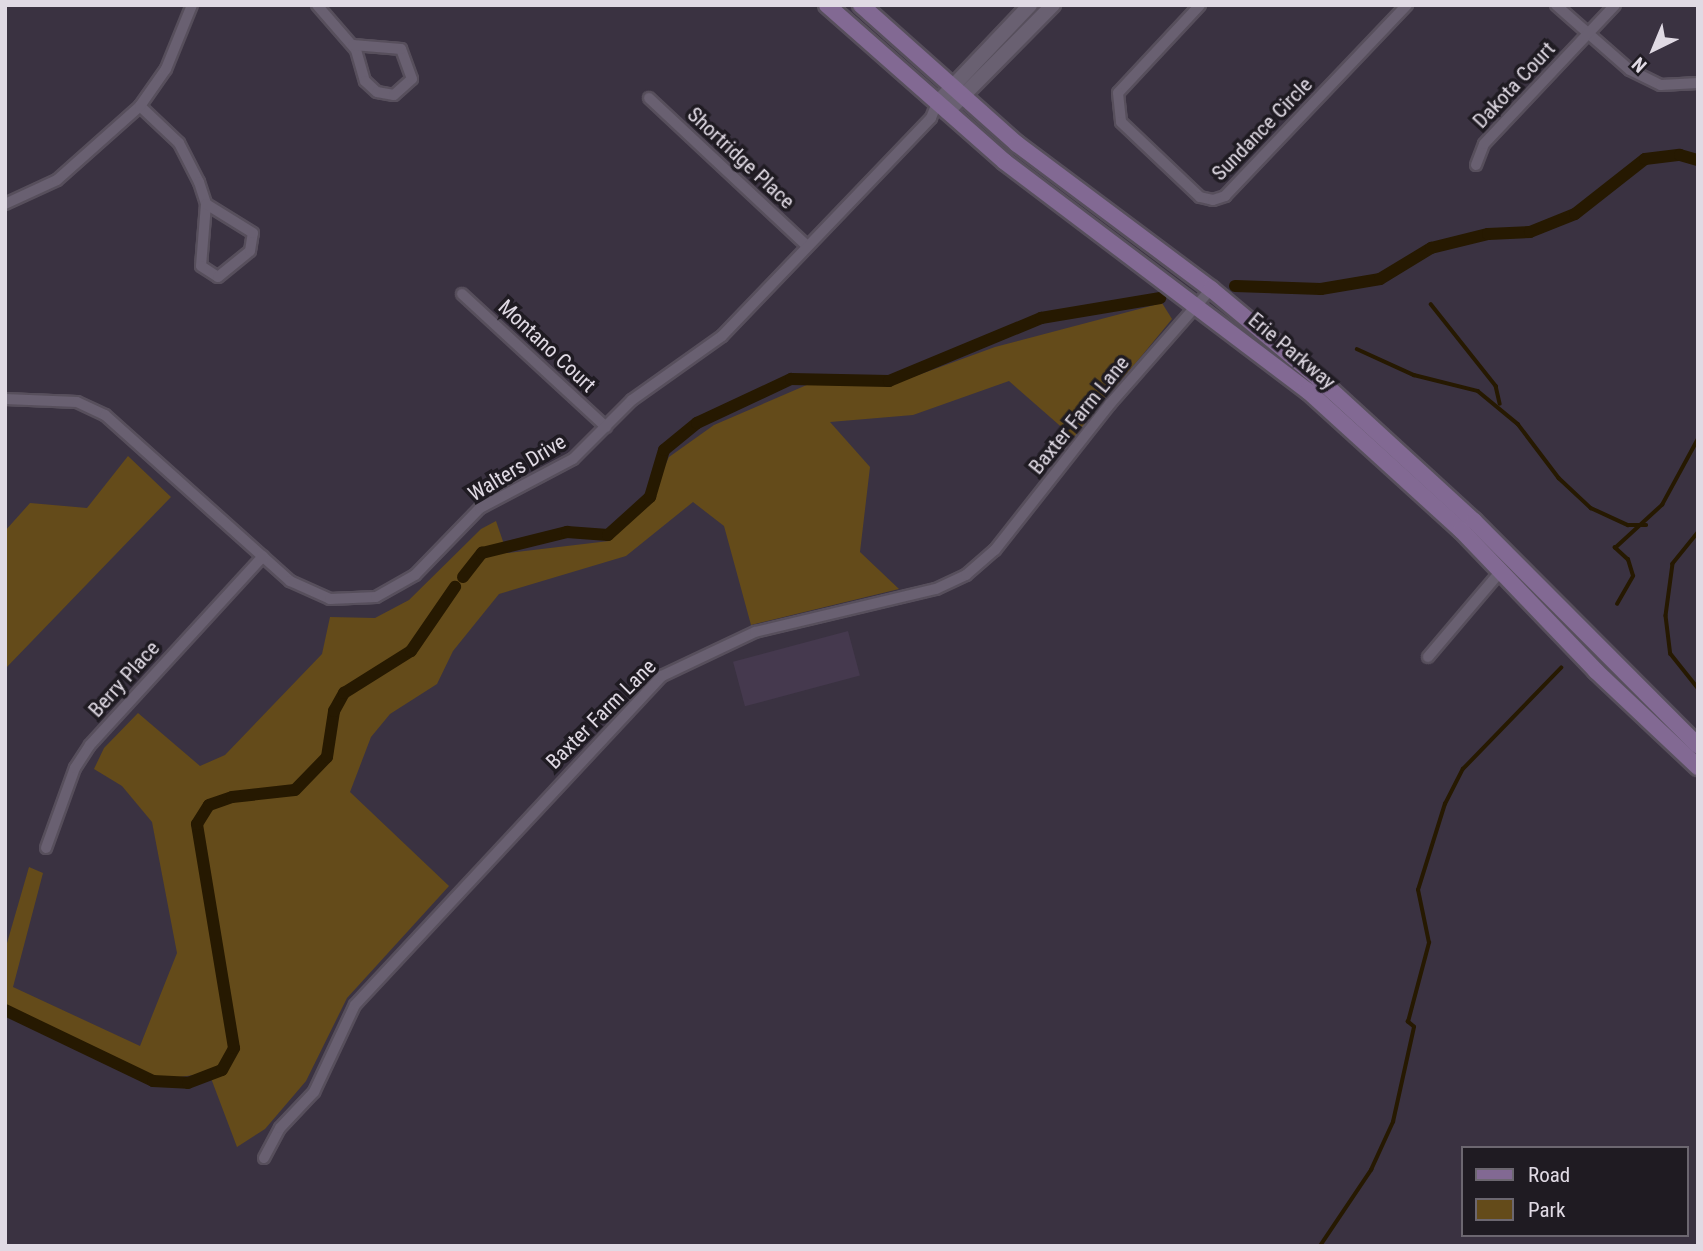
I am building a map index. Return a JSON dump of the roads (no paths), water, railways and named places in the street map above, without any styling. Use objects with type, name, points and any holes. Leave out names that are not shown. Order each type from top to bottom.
[{"type":"main road","name":"Erie Parkway","points":[[827,5],[938,111],[1198,304],[1308,391],[1500,572],[1698,767]]},
{"type":"main road","name":"Erie Parkway","points":[[861,5],[958,92],[1211,289],[1436,484],[1698,746]]},
{"type":"street","points":[[5,204],[57,180],[139,106],[166,69],[192,5]]},
{"type":"street","points":[[317,5],[353,45],[365,81],[377,92],[394,95],[412,79],[401,49],[353,45]]},
{"type":"street","points":[[958,92],[1030,5]]},
{"type":"street","points":[[938,111],[1053,5]]},
{"type":"street","name":"Sundance Circle","points":[[1200,5],[1118,93],[1121,122],[1200,197],[1213,200],[1225,196],[1407,5]]},
{"type":"street","points":[[1556,5],[1630,70],[1661,85],[1698,83]]},
{"type":"street","name":"Dakota Court","points":[[1476,165],[1484,144],[1615,5]]},
{"type":"street","name":"Shortridge Place","points":[[649,98],[807,246]]},
{"type":"street","points":[[139,106],[179,143],[206,204],[201,266],[218,276],[250,251],[253,233],[206,204]]},
{"type":"street","name":"Walters Drive","points":[[5,399],[77,402],[105,415],[308,593],[352,601],[386,593],[415,575],[480,508],[573,459],[632,400],[722,336],[938,111]]},
{"type":"street","name":"Baxter Farm Lane","points":[[264,1158],[280,1128],[314,1092],[355,1005],[662,676],[755,632],[936,589],[966,575],[995,550],[1110,404],[1211,289]]},
{"type":"street","name":"Montano Court","points":[[462,294],[606,427]]},
{"type":"street","name":"Berry Place","points":[[46,848],[75,768],[90,745],[263,556]]},
{"type":"street","points":[[1428,657],[1500,572]]},
{"type":"waterway","points":[[1235,286],[1321,289],[1380,279],[1431,248],[1488,234],[1530,232],[1575,214],[1645,159],[1680,155],[1698,160]]},
{"type":"waterway","points":[[463,577],[482,553],[567,532],[608,535],[650,497],[664,450],[697,423],[791,379],[889,381],[1041,318],[1160,298]]},
{"type":"waterway","points":[[1431,304],[1496,386],[1500,404]]},
{"type":"waterway","points":[[1357,349],[1414,375],[1478,391],[1518,424],[1559,478],[1591,508],[1628,525],[1646,525]]},
{"type":"waterway","points":[[1617,604],[1633,576],[1628,560],[1615,548],[1662,505],[1698,439]]},
{"type":"waterway","points":[[1698,533],[1673,564],[1666,616],[1671,654],[1698,688]]},
{"type":"waterway","points":[[5,1010],[153,1081],[188,1083],[222,1070],[234,1048],[197,824],[209,805],[232,797],[295,790],[327,757],[334,711],[344,693],[411,651],[455,587]]},
{"type":"waterway","points":[[1320,1246],[1371,1170],[1393,1122],[1414,1027],[1408,1022],[1429,943],[1418,890],[1445,804],[1463,769],[1561,668]]}]
